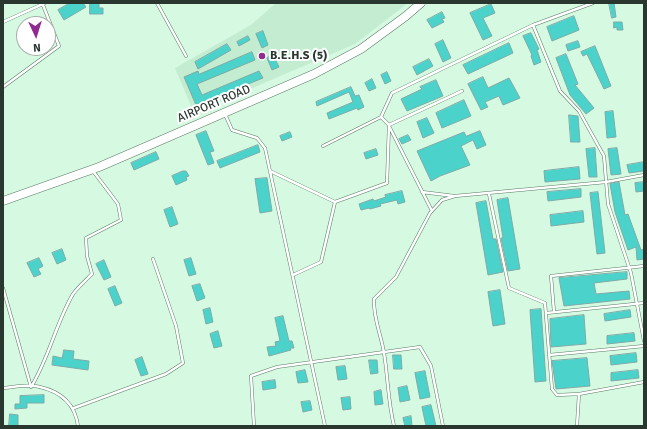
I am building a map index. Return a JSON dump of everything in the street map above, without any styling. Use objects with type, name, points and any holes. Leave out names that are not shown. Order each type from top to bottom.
[{"type":"main road","name":"AIRPORT ROAD","points":[[3,201],[92,170],[286,86],[361,49],[421,3]]},
{"type":"lane","points":[[157,3],[186,56]]},
{"type":"lane","points":[[324,146],[381,117],[392,93],[533,25],[593,3]]},
{"type":"lane","points":[[3,22],[44,4],[59,46],[3,87]]},
{"type":"lane","points":[[533,25],[560,91],[579,111],[604,156],[608,204],[629,267],[644,341]]},
{"type":"lane","points":[[389,125],[462,91]]},
{"type":"lane","points":[[224,112],[232,130],[257,138],[262,142],[270,171],[313,363],[325,426]]},
{"type":"lane","points":[[381,117],[389,125],[432,211]]},
{"type":"lane","points":[[270,171],[335,202],[387,183],[389,125]]},
{"type":"lane","points":[[31,387],[42,368],[51,342],[74,293],[92,274],[87,256],[86,238],[121,220],[118,204],[92,170]]},
{"type":"lane","points":[[422,192],[455,196],[488,194],[606,182],[644,175]]},
{"type":"lane","points":[[488,194],[509,288],[545,303],[552,389],[557,395],[579,394],[644,382]]},
{"type":"lane","points":[[394,426],[391,413],[384,352],[373,311],[374,299],[396,277],[432,211],[442,200],[455,196]]},
{"type":"lane","points":[[293,275],[321,262],[335,202]]},
{"type":"lane","points":[[74,408],[166,374],[183,363],[176,326],[153,259]]},
{"type":"lane","points":[[554,312],[550,276],[644,266]]},
{"type":"lane","points":[[3,288],[31,387]]},
{"type":"lane","points":[[546,313],[644,303]]},
{"type":"lane","points":[[549,355],[644,346]]},
{"type":"lane","points":[[254,426],[251,376],[277,367],[420,347],[431,366],[443,426]]},
{"type":"lane","points":[[3,388],[39,386],[55,392],[67,400],[74,408],[78,426]]},
{"type":"lane","points":[[576,426],[579,394]]},
{"type":"shaded area","name":"B.E.H.S (5)","points":[[276,3],[408,3],[355,44],[194,113],[175,68],[251,25]]},
{"type":"building","points":[[70,3],[83,3],[86,7],[64,20],[58,10]]},
{"type":"building","points":[[90,3],[99,3],[99,8],[103,8],[103,14],[90,14]]},
{"type":"building","points":[[609,3],[614,3],[616,17],[612,18]]},
{"type":"building","points":[[491,4],[495,13],[483,18],[492,36],[483,40],[470,13]]},
{"type":"building","points":[[442,12],[445,18],[442,19],[444,22],[432,28],[427,20]]},
{"type":"building","points":[[574,16],[579,30],[552,41],[547,27]]},
{"type":"building","points":[[614,22],[622,22],[623,30],[617,30],[617,27],[614,28]]},
{"type":"building","points":[[263,31],[268,45],[262,48],[256,34]]},
{"type":"building","points":[[531,33],[539,49],[537,50],[541,62],[534,65],[532,55],[523,36]]},
{"type":"building","points":[[248,36],[250,40],[239,46],[237,42]]},
{"type":"building","points":[[443,40],[451,58],[443,62],[435,44]]},
{"type":"building","points":[[578,41],[580,47],[568,51],[566,45]]},
{"type":"building","points":[[509,43],[513,53],[468,74],[463,65]]},
{"type":"building","points":[[227,44],[231,50],[198,69],[195,62]]},
{"type":"building","points":[[595,46],[611,86],[604,89],[587,54],[583,56],[581,52]]},
{"type":"building","points":[[252,52],[255,60],[197,84],[202,95],[259,71],[263,78],[196,105],[184,77],[198,71],[199,74]]},
{"type":"building","points":[[566,54],[578,84],[575,85],[594,108],[586,114],[570,95],[556,58]]},
{"type":"building","points":[[273,55],[279,67],[272,70],[267,58]]},
{"type":"building","points":[[429,59],[433,66],[417,75],[413,67]]},
{"type":"building","points":[[387,72],[391,81],[385,84],[381,75]]},
{"type":"building","points":[[483,77],[488,88],[509,78],[520,98],[503,105],[499,96],[485,102],[488,107],[481,110],[468,84]]},
{"type":"building","points":[[372,79],[376,88],[369,91],[365,83]]},
{"type":"building","points":[[436,80],[443,96],[407,111],[401,99],[422,89],[420,87]]},
{"type":"building","points":[[351,87],[355,96],[359,95],[364,107],[358,110],[357,108],[329,119],[327,113],[353,102],[349,92],[317,106],[316,102]]},
{"type":"building","points":[[464,100],[471,116],[442,128],[436,113]]},
{"type":"building","points":[[613,111],[616,137],[607,138],[605,112]]},
{"type":"building","points":[[569,115],[578,116],[580,142],[571,142]]},
{"type":"building","points":[[427,118],[434,133],[423,138],[417,122]]},
{"type":"building","points":[[206,131],[214,151],[210,152],[214,163],[208,165],[196,135]]},
{"type":"building","points":[[480,131],[486,145],[477,149],[473,140],[461,146],[470,165],[440,176],[431,181],[417,151],[464,132],[466,136]]},
{"type":"building","points":[[290,132],[292,137],[282,141],[280,136]]},
{"type":"building","points":[[408,135],[411,140],[402,144],[399,139]]},
{"type":"building","points":[[258,145],[260,152],[220,168],[217,161]]},
{"type":"building","points":[[595,148],[597,177],[589,177],[586,149]]},
{"type":"building","points":[[617,148],[621,174],[611,175],[608,149]]},
{"type":"building","points":[[376,149],[378,155],[366,159],[364,153]]},
{"type":"building","points":[[156,152],[159,159],[134,170],[131,163]]},
{"type":"building","points":[[644,162],[644,171],[629,173],[627,165]]},
{"type":"building","points":[[579,167],[580,179],[545,182],[544,171]]},
{"type":"building","points":[[186,171],[189,176],[186,177],[187,180],[176,185],[172,176]]},
{"type":"building","points":[[267,178],[272,211],[260,213],[255,179]]},
{"type":"building","points":[[619,182],[625,215],[628,214],[641,250],[644,249],[644,259],[637,260],[636,247],[628,250],[615,212],[610,184]]},
{"type":"building","points":[[644,182],[644,191],[636,192],[635,183]]},
{"type":"building","points":[[581,189],[581,197],[548,201],[547,192]]},
{"type":"building","points":[[402,191],[405,202],[398,204],[397,200],[380,204],[381,206],[361,210],[359,204],[373,199],[374,201],[386,197],[385,195]]},
{"type":"building","points":[[598,192],[605,253],[597,254],[590,193]]},
{"type":"building","points":[[508,198],[520,269],[508,271],[501,238],[503,238],[497,200]]},
{"type":"building","points":[[486,201],[493,239],[496,239],[503,272],[488,275],[476,203]]},
{"type":"building","points":[[172,207],[178,224],[170,227],[164,210]]},
{"type":"building","points":[[583,211],[584,222],[551,226],[550,215]]},
{"type":"building","points":[[62,249],[66,260],[57,264],[52,253]]},
{"type":"building","points":[[39,258],[43,266],[38,269],[41,274],[34,277],[27,263]]},
{"type":"building","points":[[191,258],[196,274],[189,276],[184,260]]},
{"type":"building","points":[[104,260],[111,277],[104,280],[96,264]]},
{"type":"building","points":[[627,272],[627,279],[594,283],[596,294],[629,291],[630,299],[564,306],[559,278]]},
{"type":"building","points":[[200,284],[205,298],[197,301],[192,286]]},
{"type":"building","points":[[115,286],[122,303],[115,306],[108,289]]},
{"type":"building","points":[[500,290],[505,324],[493,326],[488,292]]},
{"type":"building","points":[[210,308],[213,322],[206,324],[203,310]]},
{"type":"building","points":[[541,309],[546,381],[535,382],[530,310]]},
{"type":"building","points":[[630,310],[631,317],[605,321],[604,314]]},
{"type":"building","points":[[584,315],[586,344],[551,347],[550,319]]},
{"type":"building","points":[[283,316],[289,341],[292,341],[294,348],[290,348],[291,350],[269,356],[267,347],[276,346],[275,342],[280,341],[275,318]]},
{"type":"building","points":[[218,331],[222,346],[214,348],[210,334]]},
{"type":"building","points":[[634,333],[635,341],[607,344],[607,336]]},
{"type":"building","points":[[64,350],[74,351],[73,359],[89,361],[88,370],[52,365],[53,356],[62,358]]},
{"type":"building","points":[[636,353],[637,362],[611,365],[610,356]]},
{"type":"building","points":[[393,355],[401,355],[402,369],[394,369]]},
{"type":"building","points":[[142,357],[148,374],[141,376],[135,360]]},
{"type":"building","points":[[587,358],[590,386],[556,389],[552,361]]},
{"type":"building","points":[[369,360],[377,360],[378,373],[371,374]]},
{"type":"building","points":[[345,366],[347,379],[338,380],[336,367]]},
{"type":"building","points":[[305,370],[308,382],[298,383],[296,372]]},
{"type":"building","points":[[638,370],[639,378],[611,381],[611,373]]},
{"type":"building","points":[[425,371],[430,397],[420,399],[415,373]]},
{"type":"building","points":[[275,380],[276,388],[263,390],[262,382]]},
{"type":"building","points":[[407,386],[410,400],[400,402],[398,388]]},
{"type":"building","points":[[381,390],[383,404],[375,405],[374,392]]},
{"type":"building","points":[[44,395],[44,403],[27,403],[27,408],[15,409],[15,404],[20,404],[20,396]]},
{"type":"building","points":[[350,397],[351,409],[343,410],[341,398]]},
{"type":"building","points":[[310,401],[312,410],[303,412],[301,402]]},
{"type":"building","points":[[431,405],[436,426],[426,426],[422,407]]},
{"type":"building","points":[[10,414],[18,415],[18,426],[9,426]]},
{"type":"building","points":[[411,416],[412,426],[405,426],[403,418]]},
{"type":"place","name":"B.E.H.S (5)","points":[[262,56]]}]
